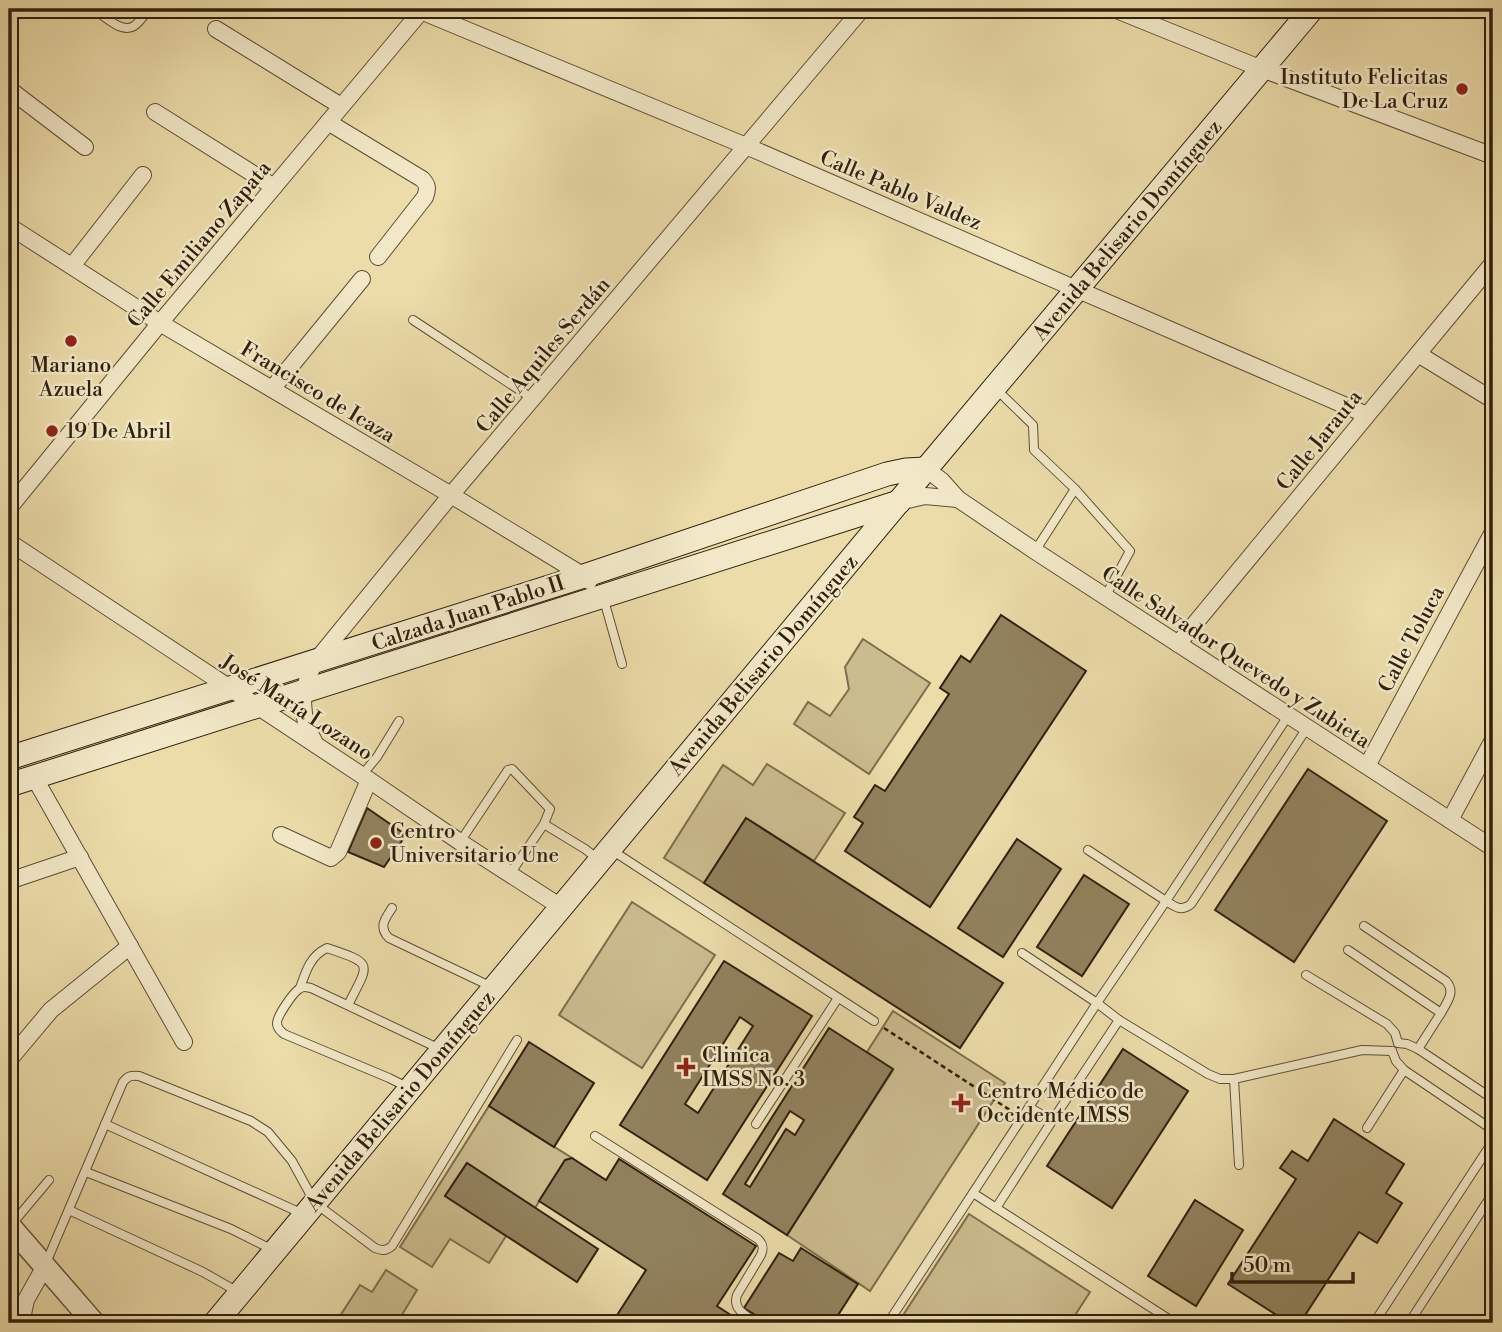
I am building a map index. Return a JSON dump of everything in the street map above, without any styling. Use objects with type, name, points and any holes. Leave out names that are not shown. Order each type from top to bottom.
[{"type":"main road","name":"Avenida Belisario Domínguez","points":[[215,1323],[1312,9]]},
{"type":"main road","name":"Calzada Juan Pablo II","points":[[9,758],[584,576],[887,474],[926,469]]},
{"type":"main road","name":"Calzada Juan Pablo II","points":[[9,785],[899,502]]},
{"type":"street","name":"Calle Aquiles Serdán","points":[[316,745],[304,719],[302,705],[307,676],[315,662],[451,495],[862,9]]},
{"type":"street","points":[[1114,9],[1262,69],[1493,156]]},
{"type":"street","name":"Calle Pablo Valdez","points":[[420,10],[746,146],[1367,415]]},
{"type":"street","name":"Calle Emiliano Zapata","points":[[9,508],[420,10]]},
{"type":"street","points":[[216,29],[341,106]]},
{"type":"street","points":[[9,89],[85,147]]},
{"type":"street","points":[[155,112],[274,187]]},
{"type":"street","points":[[328,122],[427,184],[425,197],[378,257]]},
{"type":"street","points":[[72,266],[143,176]]},
{"type":"street","name":"Francisco de Icaza","points":[[9,226],[160,323],[584,576],[603,596]]},
{"type":"street","name":"Calle Jarauta","points":[[1178,644],[1493,262]]},
{"type":"street","points":[[272,389],[362,279]]},
{"type":"street","points":[[1418,354],[1493,400]]},
{"type":"street","name":"Calle Salvador Quevedo y Zubieta","points":[[926,469],[942,481],[958,499],[1035,551],[1493,848]]},
{"type":"street","name":"Calle Salvador Quevedo y Zubieta","points":[[899,502],[925,496],[958,499]]},
{"type":"street","name":"Calle Toluca","points":[[1367,766],[1493,532]]},
{"type":"street","name":"José María Lozano","points":[[9,542],[561,907]]},
{"type":"street","points":[[1450,820],[1493,740]]},
{"type":"street","points":[[34,777],[184,1042]]},
{"type":"street","points":[[281,835],[331,858],[338,852],[365,778]]},
{"type":"street","points":[[9,881],[80,857]]},
{"type":"street","points":[[9,1060],[51,1010],[130,946]]},
{"type":"street","points":[[12,1233],[94,1323]]},
{"type":"street","points":[[21,1323],[26,1300],[44,1266]]},
{"type":"lane","points":[[94,9],[126,29],[136,24],[149,9]]},
{"type":"lane","points":[[414,320],[533,399]]},
{"type":"lane","points":[[995,388],[1033,425],[1034,450],[1075,489],[1130,551],[1105,597]]},
{"type":"lane","points":[[1035,551],[1075,489]]},
{"type":"lane","points":[[603,596],[622,664]]},
{"type":"lane","points":[[888,1323],[1289,716]]},
{"type":"lane","points":[[365,778],[399,721]]},
{"type":"lane","points":[[1088,849],[1166,901],[1180,909],[1186,908],[1307,728]]},
{"type":"lane","points":[[460,842],[508,770],[512,769],[550,809],[544,824],[510,874]]},
{"type":"lane","points":[[544,824],[585,849],[605,855],[874,1021]]},
{"type":"lane","points":[[392,908],[382,927],[389,938],[494,988]]},
{"type":"lane","points":[[1364,926],[1450,985],[1452,991],[1418,1049]]},
{"type":"lane","points":[[348,1005],[365,968],[357,958],[327,948],[318,952],[310,961],[300,988],[276,1022],[284,1034],[410,1089]]},
{"type":"lane","points":[[1348,950],[1441,1013]]},
{"type":"lane","points":[[1022,953],[1119,1020],[1220,1079],[1234,1079],[1362,1050],[1392,1051]]},
{"type":"lane","points":[[1306,975],[1387,1024],[1395,1033],[1398,1043]]},
{"type":"lane","points":[[300,988],[311,988],[442,1050]]},
{"type":"lane","points":[[756,1124],[838,998]]},
{"type":"lane","points":[[996,1208],[1119,1020]]},
{"type":"lane","points":[[105,1124],[310,1209],[375,1248],[387,1250],[392,1246],[517,1040]]},
{"type":"lane","points":[[1398,1043],[1418,1049],[1493,1099]]},
{"type":"lane","points":[[1392,1051],[1398,1043]]},
{"type":"lane","points":[[1392,1051],[1395,1061],[1404,1070],[1493,1130]]},
{"type":"lane","points":[[1367,1128],[1404,1070]]},
{"type":"lane","points":[[44,1266],[123,1082],[133,1075],[251,1121],[268,1132],[292,1161],[310,1209]]},
{"type":"lane","points":[[1234,1079],[1239,1165]]},
{"type":"lane","points":[[1029,1107],[1052,1121]]},
{"type":"lane","points":[[595,1136],[762,1243],[761,1255],[735,1301],[740,1311],[757,1323]]},
{"type":"lane","points":[[1374,1323],[1493,1141]]},
{"type":"lane","points":[[86,1172],[231,1229],[275,1251]]},
{"type":"lane","points":[[12,1233],[49,1180]]},
{"type":"lane","points":[[973,1193],[1175,1323]]},
{"type":"lane","points":[[1409,1323],[1493,1193]]},
{"type":"lane","points":[[69,1210],[203,1272],[240,1293]]},
{"type":"path","points":[[874,1021],[1022,1118]]},
{"type":"shaded area","points":[[863,639],[930,683],[869,774],[794,724],[808,702],[830,716],[849,689],[845,667]]},
{"type":"shaded area","points":[[767,764],[845,813],[814,861],[746,818],[704,883],[664,858],[723,765],[753,785]]},
{"type":"shaded area","points":[[632,902],[715,955],[642,1068],[559,1015]]},
{"type":"shaded area","points":[[893,1011],[1005,1083],[870,1291],[787,1235],[893,1070],[867,1052]]},
{"type":"shaded area","points":[[489,1106],[572,1158],[565,1160],[535,1208],[467,1163],[445,1196],[506,1236],[489,1263],[450,1239],[432,1267],[400,1247]]},
{"type":"shaded area","points":[[969,1214],[1090,1292],[1070,1323],[898,1323]]},
{"type":"shaded area","points":[[386,1270],[417,1290],[397,1323],[345,1323],[338,1319],[360,1285],[372,1292]]},
{"type":"building","points":[[1001,615],[1086,671],[930,907],[845,851],[863,823],[854,817],[875,785],[885,791],[949,694],[940,688],[961,656],[970,662]]},
{"type":"building","points":[[1308,769],[1387,821],[1294,962],[1215,910]]},
{"type":"building","name":"Centro Universitario Une","points":[[367,808],[406,835],[384,867],[348,852]]},
{"type":"building","points":[[746,818],[1003,983],[960,1048],[704,883]]},
{"type":"building","points":[[1017,839],[1061,869],[1003,957],[958,928]]},
{"type":"building","points":[[1084,875],[1129,904],[1082,976],[1037,947]]},
{"type":"building","points":[[724,961],[812,1016],[707,1180],[620,1125]],"holes":[[[740,1017],[753,1026],[698,1113],[685,1104]]]},
{"type":"building","points":[[829,1028],[893,1069],[787,1235],[723,1194]],"holes":[[[790,1111],[804,1120],[795,1135],[786,1129],[750,1187],[745,1184]]]},
{"type":"building","points":[[529,1042],[594,1083],[554,1147],[489,1106]]},
{"type":"building","points":[[1123,1049],[1188,1091],[1112,1208],[1047,1166]]},
{"type":"building","points":[[1334,1119],[1404,1164],[1386,1193],[1402,1203],[1377,1243],[1359,1232],[1300,1323],[1289,1323],[1228,1284],[1296,1179],[1280,1168],[1292,1151],[1308,1161]]},
{"type":"building","points":[[572,1158],[606,1180],[619,1159],[756,1246],[717,1306],[743,1323],[612,1323],[646,1270],[539,1201],[565,1160]]},
{"type":"building","points":[[467,1163],[598,1249],[577,1282],[445,1196]]},
{"type":"building","points":[[1195,1200],[1243,1230],[1196,1306],[1148,1276]]},
{"type":"building","points":[[801,1248],[858,1284],[833,1323],[768,1323],[744,1308],[779,1253],[793,1261]]},
{"type":"place","name":"Instituto Felicitas De La Cruz","points":[[1462,89]]},
{"type":"place","name":"Mariano Azuela","points":[[71,341]]},
{"type":"place","name":"19 De Abril","points":[[52,431]]},
{"type":"place","name":"Centro Universitario Une","points":[[376,843]]},
{"type":"place","name":"Clinica IMSS No. 3","points":[[686,1067]]},
{"type":"place","name":"Centro Médico de Occidente IMSS","points":[[961,1103]]}]
